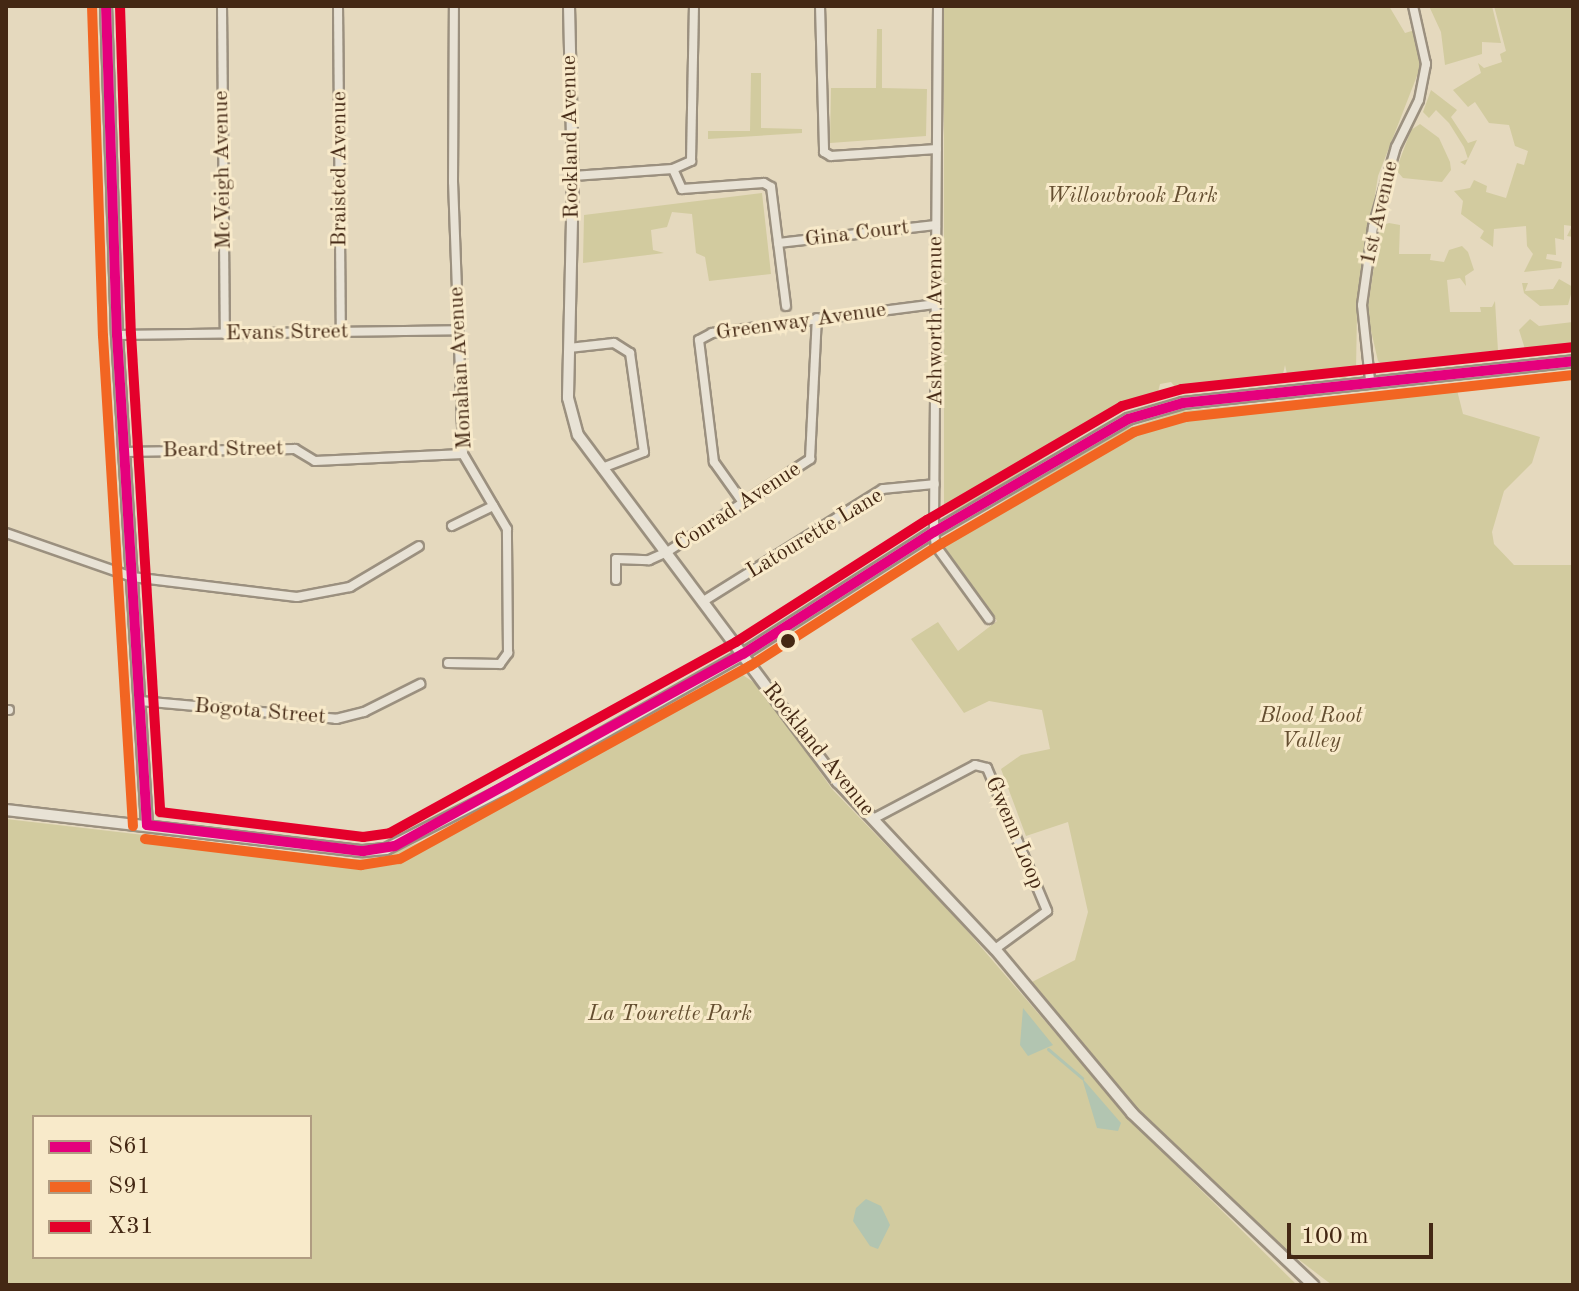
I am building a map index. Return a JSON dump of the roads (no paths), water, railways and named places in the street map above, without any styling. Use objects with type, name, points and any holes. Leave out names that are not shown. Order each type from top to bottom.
[{"type":"street","points":[[106,6],[117,335],[147,825]]},
{"type":"street","name":"McVeigh Avenue","points":[[222,6],[225,334]]},
{"type":"street","name":"Braisted Avenue","points":[[338,6],[341,332]]},
{"type":"street","name":"Monahan Avenue","points":[[448,663],[500,664],[508,653],[507,529],[463,454],[458,330],[454,6]]},
{"type":"street","name":"Rockland Avenue","points":[[569,6],[573,176],[570,417],[602,468],[838,782],[995,949],[1132,1113],[1313,1285]]},
{"type":"street","points":[[573,176],[673,169],[692,157],[694,6]]},
{"type":"street","points":[[820,6],[824,152],[831,156],[937,149]]},
{"type":"street","name":"Ashworth Avenue","points":[[938,6],[934,532],[936,546],[989,619]]},
{"type":"street","name":"1st Avenue","points":[[1370,380],[1362,305],[1373,227],[1396,147],[1419,100],[1426,64],[1413,6]]},
{"type":"street","name":"Gina Court","points":[[673,169],[682,189],[768,185],[786,306]]},
{"type":"street","name":"Gina Court","points":[[778,243],[936,225]]},
{"type":"street","name":"Greenway Avenue","points":[[744,504],[714,462],[697,345],[712,333],[936,304]]},
{"type":"street","name":"Conrad Avenue","points":[[667,552],[804,465],[813,452],[817,318]]},
{"type":"street","name":"Evans Street","points":[[117,335],[458,330]]},
{"type":"street","points":[[569,348],[614,343],[630,353],[644,452],[602,468]]},
{"type":"street","points":[[6,810],[363,851],[386,849],[510,786],[743,654],[934,532],[1128,419],[1183,403],[1370,380],[1573,361]]},
{"type":"street","name":"Beard Street","points":[[124,452],[295,449],[315,461],[463,454]]},
{"type":"street","name":"Latourette Lane","points":[[702,602],[883,489],[935,484]]},
{"type":"street","points":[[452,526],[493,506]]},
{"type":"street","points":[[6,533],[132,577],[313,596],[366,579],[419,546]]},
{"type":"street","points":[[616,580],[616,559],[649,560],[667,552]]},
{"type":"street","name":"Bogota Street","points":[[140,701],[336,719],[364,712],[420,684]]},
{"type":"street","name":"Gwenn Loop","points":[[873,819],[975,765],[987,768],[1047,911],[995,949]]},
{"type":"waterway","points":[[1048,1049],[1082,1078]]},
{"type":"park label","name":"Willowbrook Park","points":[[1132,197]]},
{"type":"park label","name":"Blood Root Valley","points":[[1311,728]]},
{"type":"park label","name":"La Tourette Park","points":[[670,1015]]}]
